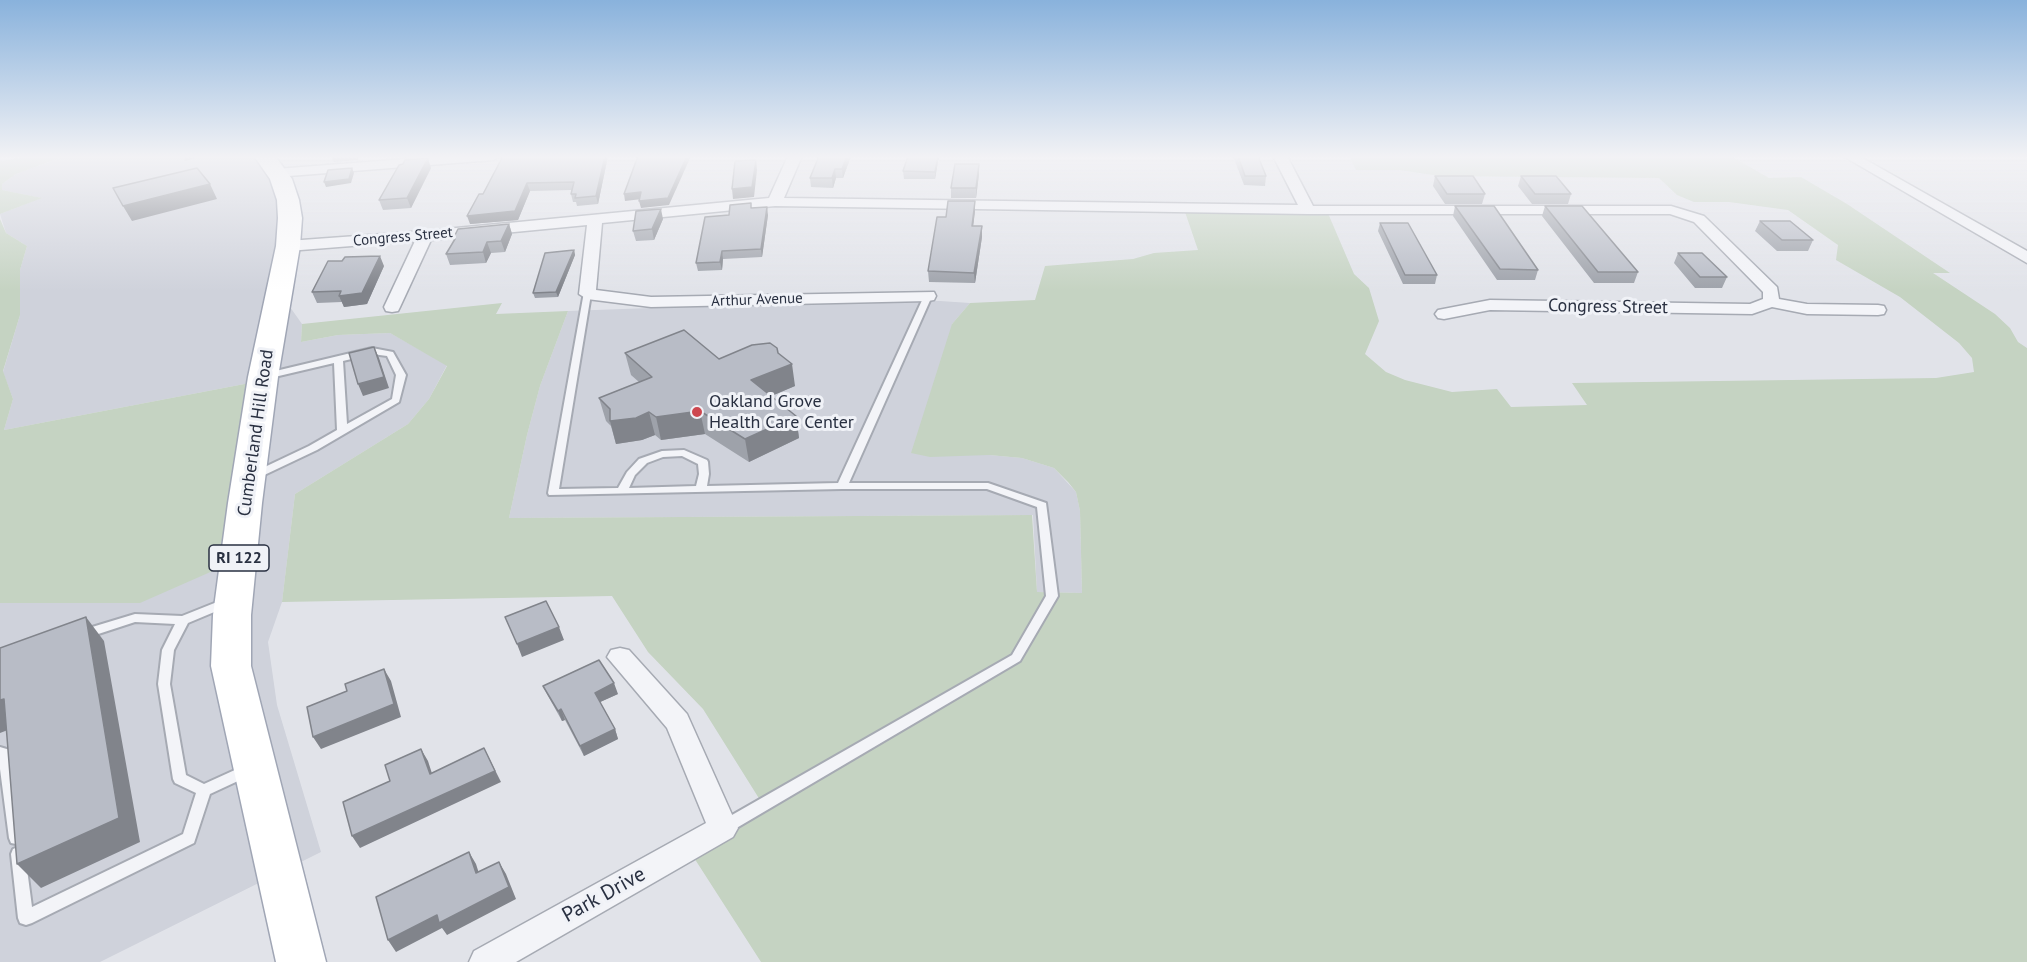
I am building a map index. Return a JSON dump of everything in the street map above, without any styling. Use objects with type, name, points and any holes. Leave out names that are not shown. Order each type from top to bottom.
[{"type":"main road","name":"Cumberland Hill Road","points":[[288,201],[290,218],[288,246],[263,376],[248,479],[232,615],[231,666],[301,962]]},
{"type":"street","points":[[1303,201],[1308,210]]},
{"type":"street","points":[[1929,201],[2027,258]]},
{"type":"street","name":"Congress Street","points":[[288,246],[426,236],[775,202],[1308,210],[1671,210],[1699,219],[1771,291],[1771,302]]},
{"type":"street","points":[[587,294],[595,220]]},
{"type":"street","points":[[392,307],[426,236]]},
{"type":"street","name":"Arthur Avenue","points":[[587,294],[651,302],[928,296]]},
{"type":"street","name":"Congress Street","points":[[1444,314],[1490,305],[1752,309],[1771,302],[1807,309],[1878,310]]},
{"type":"street","points":[[620,657],[678,722],[723,828]]},
{"type":"street","name":"Park Drive","points":[[485,962],[723,828]]},
{"type":"lane","points":[[587,294],[553,493],[842,486],[988,486],[1042,506],[1052,596],[1016,658],[723,828]]},
{"type":"lane","points":[[842,486],[928,296]]},
{"type":"lane","points":[[248,479],[312,448],[396,400],[401,375],[390,354],[372,351],[263,376]]},
{"type":"lane","points":[[338,358],[342,431]]},
{"type":"lane","points":[[622,491],[631,474],[643,461],[662,454],[684,453],[703,462],[704,474],[701,489]]},
{"type":"lane","points":[[68,639],[135,618],[183,620],[234,599]]},
{"type":"lane","points":[[183,620],[168,650],[164,684],[180,778],[204,790]]},
{"type":"lane","points":[[0,753],[5,754],[26,918],[189,838],[204,790],[255,767]]},
{"type":"shaded area","points":[[34,201],[294,201],[298,251],[290,307],[302,324],[301,342],[338,335],[390,333],[447,365],[429,399],[408,424],[295,494],[282,602],[268,642],[277,705],[321,852],[100,962],[0,962],[0,603],[140,603],[255,382],[4,430],[13,399],[3,372],[20,315],[20,270],[27,246],[6,233],[0,214]]},
{"type":"shaded area","points":[[940,301],[970,303],[952,324],[989,455],[1022,458],[1054,468],[1076,492],[1080,511],[1082,593],[1037,592],[1033,515],[509,518],[540,386],[568,311],[787,303]]},
{"type":"green space","points":[[0,201],[34,201],[0,214]]},
{"type":"green space","points":[[1691,201],[1842,201],[1950,273],[1933,273],[1995,314],[2010,328],[2018,342],[2027,348],[2027,962],[761,962],[689,850],[765,808],[703,709],[648,652],[612,596],[282,602],[295,494],[408,424],[429,399],[447,366],[390,333],[338,335],[301,342],[302,324],[502,303],[496,314],[568,311],[540,386],[509,518],[1032,515],[1037,592],[1082,593],[1080,511],[1076,492],[1068,482],[1054,468],[1022,458],[989,455],[930,457],[911,453],[952,324],[970,303],[1035,300],[1045,266],[1133,259],[1154,253],[1198,250],[1184,209],[1327,211],[1354,274],[1369,288],[1379,321],[1365,354],[1386,372],[1405,380],[1452,392],[1497,389],[1511,407],[1587,405],[1572,383],[1936,378],[1974,372],[1972,358],[1959,343],[1900,297],[1836,260],[1838,245],[1788,210],[1729,202]]},
{"type":"green space","points":[[0,219],[6,233],[27,246],[20,270],[20,315],[3,371],[13,399],[4,430],[255,382],[215,570],[140,603],[0,603]]},
{"type":"building","points":[[120,201],[143,201],[123,206]]},
{"type":"building","points":[[475,201],[519,201],[515,211],[467,216]]},
{"type":"building","points":[[948,201],[975,201],[972,226],[982,226],[974,273],[928,271],[937,217],[946,217]]},
{"type":"building","points":[[751,203],[751,208],[767,207],[761,249],[722,251],[720,262],[696,263],[705,217],[729,215],[730,205]]},
{"type":"building","points":[[1455,206],[1494,206],[1538,270],[1500,269]]},
{"type":"building","points":[[1545,206],[1582,206],[1638,272],[1598,272]]},
{"type":"building","points":[[661,209],[652,229],[633,231],[636,211]]},
{"type":"building","points":[[1760,221],[1790,221],[1813,240],[1782,240]]},
{"type":"building","points":[[1380,223],[1408,223],[1437,275],[1405,275]]},
{"type":"building","points":[[509,224],[501,241],[487,242],[483,252],[446,254],[458,229]]},
{"type":"building","points":[[574,250],[556,292],[533,293],[545,253]]},
{"type":"building","points":[[1678,253],[1702,253],[1727,277],[1700,277]]},
{"type":"building","points":[[380,256],[362,293],[339,296],[341,291],[312,292],[328,261],[342,261],[345,257]]},
{"type":"building","points":[[684,330],[719,359],[752,345],[770,343],[777,348],[778,353],[792,364],[751,380],[796,416],[745,439],[700,411],[656,417],[649,412],[636,418],[610,421],[610,409],[599,398],[652,377],[625,353]]},
{"type":"building","points":[[374,347],[384,377],[358,384],[349,353]]},
{"type":"building","points":[[546,601],[559,627],[517,644],[505,617]]},
{"type":"building","points":[[86,617],[119,818],[17,864],[4,699],[0,700],[0,648]]},
{"type":"building","points":[[599,660],[614,683],[595,693],[615,729],[580,746],[561,709],[558,711],[543,686]]},
{"type":"building","points":[[384,669],[394,704],[313,737],[307,707],[347,691],[345,684]]},
{"type":"building","points":[[484,748],[495,771],[352,836],[343,802],[390,781],[385,765],[421,749],[430,774]]},
{"type":"building","points":[[469,852],[476,873],[499,862],[509,887],[439,923],[437,915],[388,940],[376,897]]},
{"type":"place","name":"Oakland Grove Health Care Center","points":[[697,412]]}]
